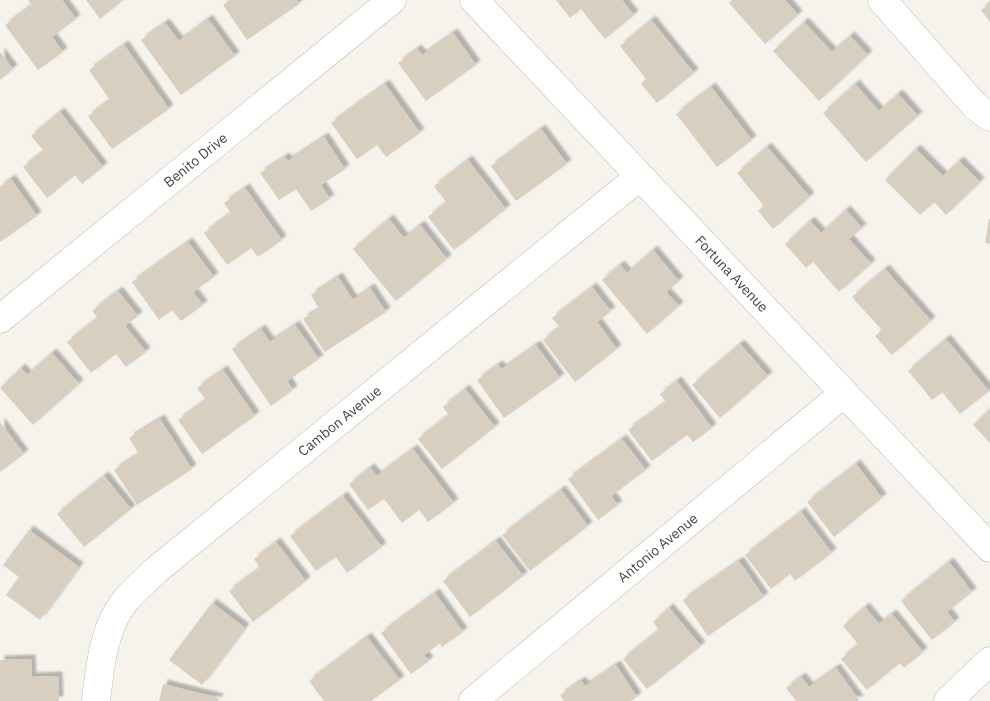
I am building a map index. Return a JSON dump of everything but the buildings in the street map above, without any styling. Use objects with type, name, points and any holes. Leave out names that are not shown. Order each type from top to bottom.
[{"type":"street","name":"Benito Drive","points":[[0,318],[392,0]]},
{"type":"street","name":"Fortuna Avenue","points":[[474,0],[990,548]]},
{"type":"street","points":[[882,0],[976,107],[990,117]]},
{"type":"street","name":"Cambon Avenue","points":[[96,701],[100,666],[114,620],[124,602],[155,571],[639,177]]},
{"type":"street","name":"Antonio Avenue","points":[[473,701],[843,394]]},
{"type":"street","points":[[948,701],[990,661]]}]
